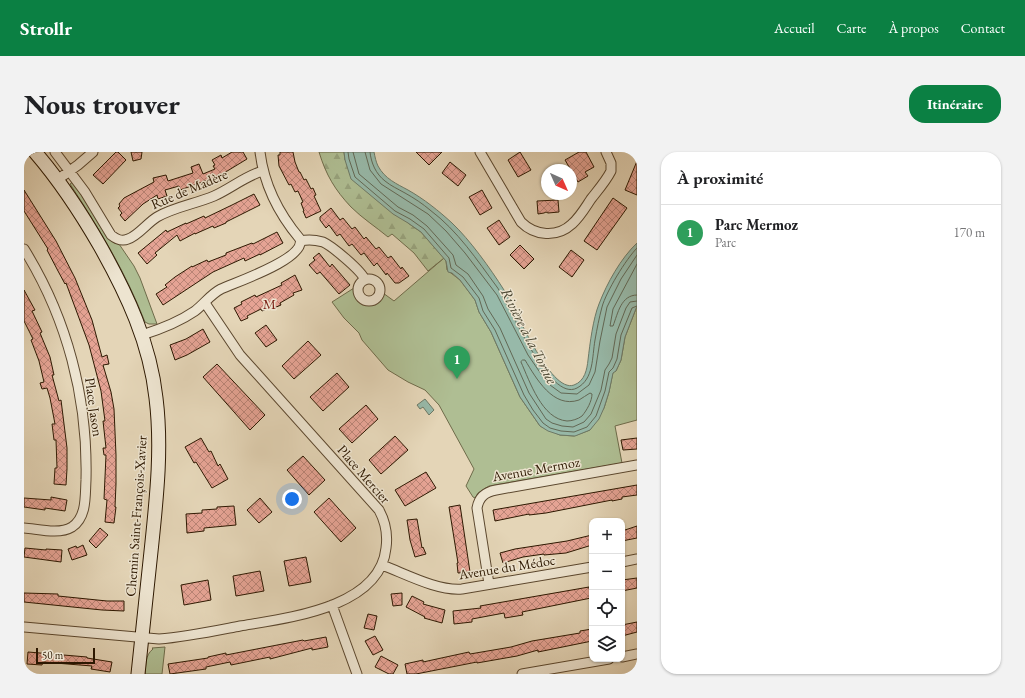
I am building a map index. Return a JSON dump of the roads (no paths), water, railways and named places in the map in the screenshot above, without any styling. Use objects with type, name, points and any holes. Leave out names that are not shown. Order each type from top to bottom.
[{"type":"street","name":"Chemin Saint-François-Xavier","points":[[35,152],[85,220],[114,271],[129,300],[142,335],[150,365],[156,396],[159,441],[155,505],[138,674]]},
{"type":"street","name":"Rue de Madère","points":[[55,152],[88,196],[111,234],[117,239],[122,240],[133,237],[147,223],[162,214],[213,197],[263,171]]},
{"type":"street","points":[[57,180],[93,152]]},
{"type":"street","points":[[260,152],[263,171],[273,197],[282,214],[301,241]]},
{"type":"street","points":[[476,152],[482,156],[522,222],[532,231],[545,234],[553,234],[562,231],[572,224],[608,176],[612,167],[606,152]]},
{"type":"street","points":[[301,241],[311,240],[325,243],[359,271],[365,280]]},
{"type":"street","points":[[142,335],[177,322],[189,315],[222,289],[257,275],[285,259],[295,252],[301,241]]},
{"type":"street","name":"Place Jason","points":[[24,249],[50,297],[71,355],[78,381],[86,467],[84,509],[80,520],[71,527],[60,531],[24,528]]},
{"type":"street","name":"Place Mercier","points":[[24,628],[159,639],[175,638],[223,630],[282,619],[332,605],[362,589],[372,581],[382,565],[386,552],[387,533],[386,525],[379,510],[240,355],[205,303]]},
{"type":"street","name":"Avenue Mermoz","points":[[489,584],[477,508],[479,500],[482,496],[488,492],[496,490],[637,466]]},
{"type":"street","points":[[625,561],[637,559]]},
{"type":"street","name":"Avenue du Médoc","points":[[382,565],[450,590],[589,567]]},
{"type":"street","points":[[332,605],[357,674]]},
{"type":"street","points":[[625,656],[637,654]]},
{"type":"street","points":[[522,674],[592,662]]},
{"type":"water","points":[[344,152],[374,152],[378,166],[388,178],[426,201],[459,230],[480,255],[504,290],[544,363],[554,376],[565,384],[574,385],[583,378],[588,363],[593,324],[599,304],[615,271],[625,256],[637,243],[637,306],[625,337],[621,360],[616,371],[613,373],[604,408],[599,419],[590,430],[575,436],[560,435],[548,431],[540,426],[520,397],[491,332],[479,312],[475,300],[460,280],[452,273],[448,272],[446,261],[421,232],[393,214],[351,179]]},
{"type":"water","points":[[425,399],[434,410],[429,415],[423,407],[420,409],[417,405]]},
{"type":"place","name":"Parc Mermoz","points":[[457,379]]},
{"type":"district","name":"M","points":[[270,304]]},
{"type":"water label","name":"Rivière à la Tortue","points":[[529,336]]}]
